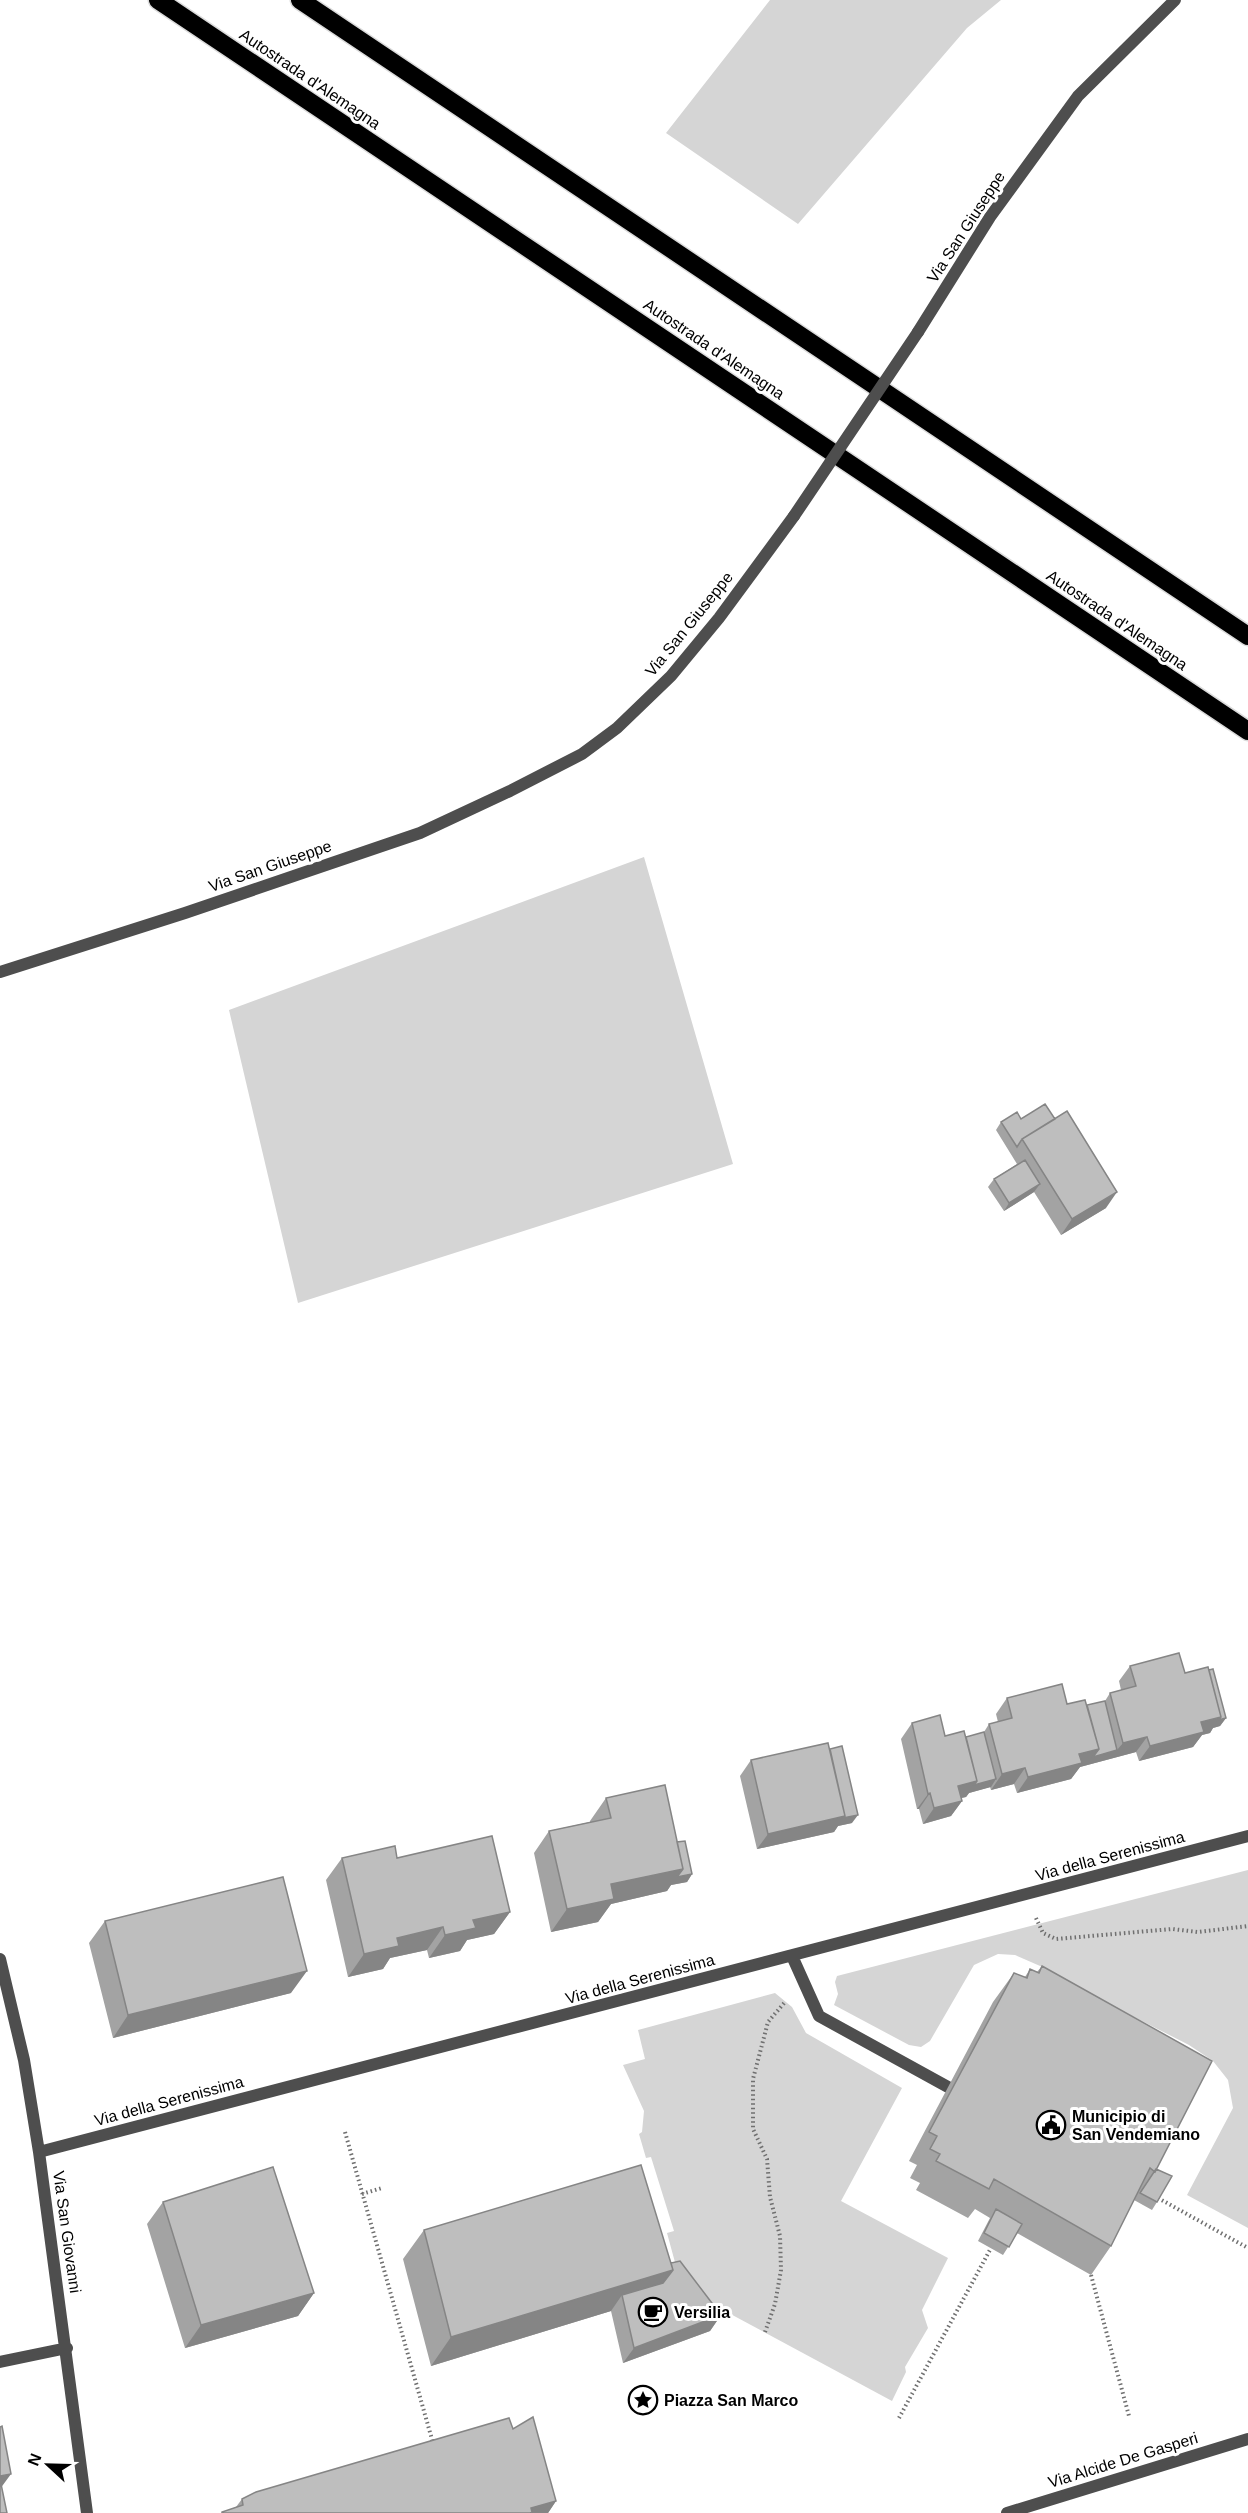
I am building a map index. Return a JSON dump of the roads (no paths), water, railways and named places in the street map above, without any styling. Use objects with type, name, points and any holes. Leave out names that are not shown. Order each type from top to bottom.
[{"type":"highway","name":"Autostrada d'Alemagna","points":[[158,0],[1248,731]]},
{"type":"highway","points":[[300,0],[1248,636]]},
{"type":"street","name":"Via San Giuseppe","points":[[0,972],[420,833],[582,754],[617,728],[671,676],[718,618],[794,516],[918,332],[990,217],[1078,96],[1175,0]]},
{"type":"street","name":"Via della Serenissima","points":[[39,2152],[1248,1836]]},
{"type":"street","points":[[792,1956],[819,2016],[948,2086]]},
{"type":"street","name":"Via San Giovanni","points":[[0,1959],[24,2060],[39,2152],[67,2348],[87,2513]]},
{"type":"street","points":[[0,2362],[67,2348]]},
{"type":"street","name":"Via Alcide De Gasperi","points":[[1007,2513],[1248,2439]]},
{"type":"place","name":"Municipio di San Vendemiano","points":[[1051,2125]]},
{"type":"place","name":"Versilia","points":[[653,2312]]},
{"type":"place","name":"Piazza San Marco","points":[[643,2400]]}]
